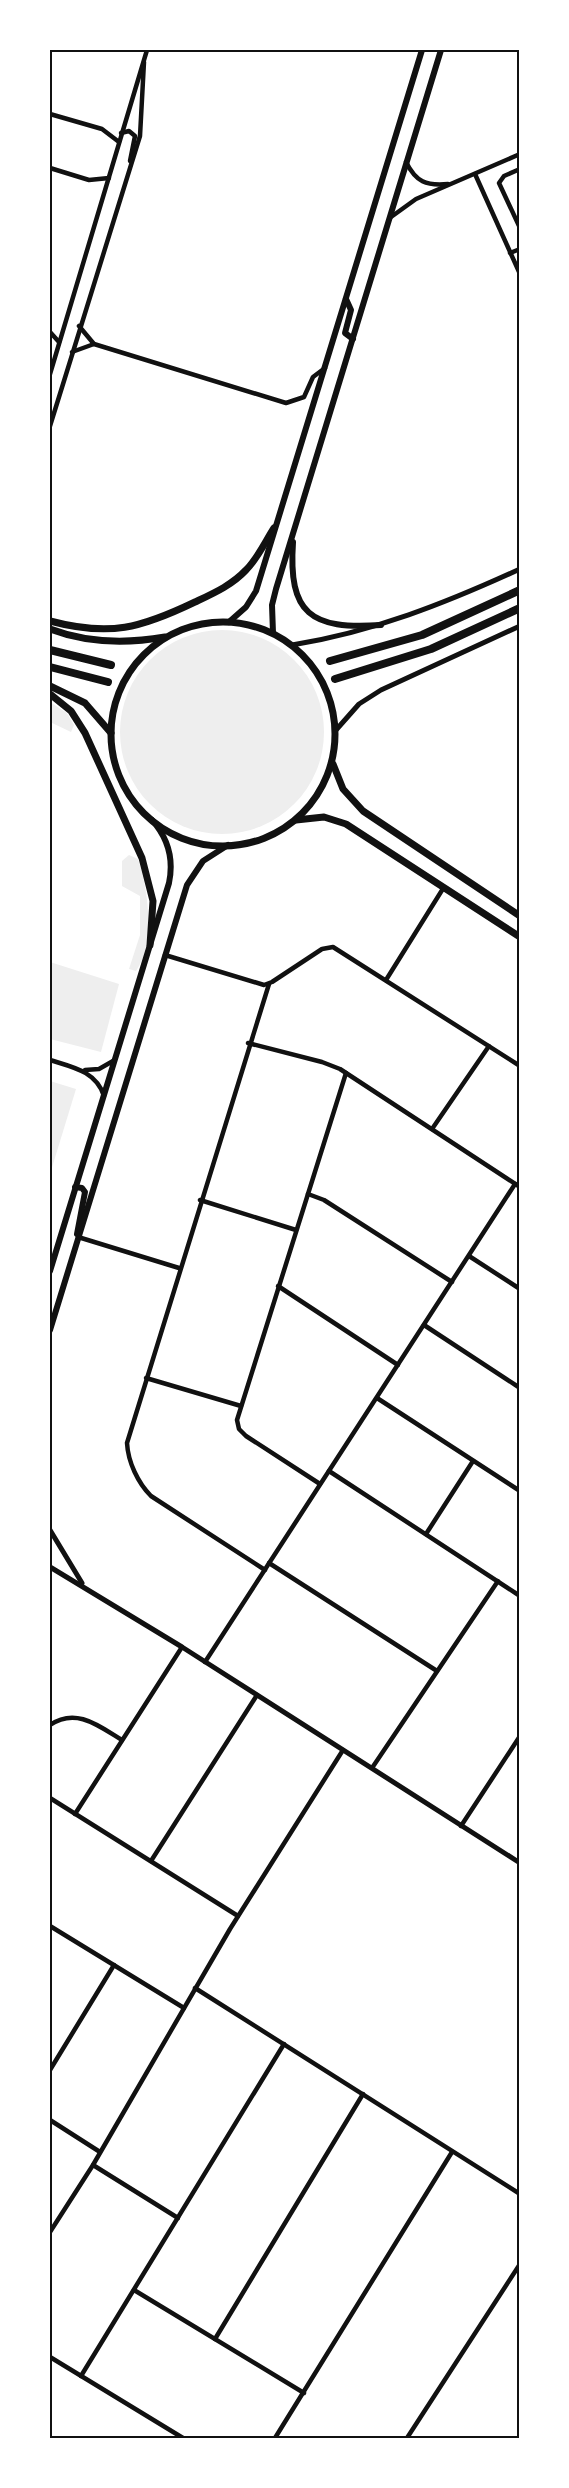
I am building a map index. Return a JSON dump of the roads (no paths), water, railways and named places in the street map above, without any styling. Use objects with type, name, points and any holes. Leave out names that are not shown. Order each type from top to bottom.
[{"type":"highway","points":[[330,662],[422,634],[519,590]]},
{"type":"highway","points":[[335,679],[431,650],[519,609]]},
{"type":"highway","points":[[50,650],[111,665]]},
{"type":"highway","points":[[50,667],[108,681]]},
{"type":"main road","points":[[229,622],[254,597],[422,50]]},
{"type":"main road","points":[[273,633],[273,597],[441,50]]},
{"type":"main road","points":[[346,299],[351,310],[345,333],[353,339]]},
{"type":"main road","points":[[50,621],[84,629],[114,630],[160,618],[223,589],[240,577],[254,561],[274,528]]},
{"type":"main road","points":[[294,532],[292,579],[297,596],[307,610],[321,621],[338,627],[381,625]]},
{"type":"main road","points":[[50,1271],[169,883],[171,863],[167,844],[122,781],[112,750],[111,733],[117,699],[133,668],[148,651],[167,637],[197,625],[229,622],[252,625],[273,633],[292,645],[315,668],[324,682],[334,714],[336,730],[332,761],[318,794],[294,821]]},
{"type":"main road","points":[[50,629],[75,637],[114,642],[167,637]]},
{"type":"main road","points":[[50,686],[85,703],[111,733]]},
{"type":"main road","points":[[50,694],[71,711],[85,733],[142,858],[153,901],[150,945]]},
{"type":"main road","points":[[332,761],[343,789],[363,811],[519,916]]},
{"type":"main road","points":[[152,820],[181,837],[197,842],[228,845],[258,840],[294,821],[316,816],[339,820],[519,937]]},
{"type":"main road","points":[[50,1330],[191,876],[203,861],[228,845]]},
{"type":"main road","points":[[75,1187],[82,1188],[85,1192],[77,1226],[78,1237]]},
{"type":"street","points":[[50,374],[147,50]]},
{"type":"street","points":[[50,426],[141,130],[144,62]]},
{"type":"street","points":[[50,114],[102,129],[119,142]]},
{"type":"street","points":[[121,133],[129,131],[135,136],[130,152],[131,163]]},
{"type":"street","points":[[388,220],[410,202],[519,154]]},
{"type":"street","points":[[406,162],[415,178],[424,184],[451,184]]},
{"type":"street","points":[[50,168],[89,180],[109,178]]},
{"type":"street","points":[[519,169],[504,176],[499,183],[519,228]]},
{"type":"street","points":[[475,174],[519,274]]},
{"type":"street","points":[[510,254],[519,249]]},
{"type":"street","points":[[79,326],[94,344],[292,403],[304,397],[313,377],[325,368]]},
{"type":"street","points":[[50,332],[59,342]]},
{"type":"street","points":[[72,352],[94,344]]},
{"type":"street","points":[[292,645],[381,625],[447,601],[519,569]]},
{"type":"street","points":[[336,730],[352,710],[373,694],[519,626]]},
{"type":"street","points":[[386,980],[444,887]]},
{"type":"street","points":[[165,955],[258,984],[269,984],[322,949],[337,948],[519,1066]]},
{"type":"street","points":[[265,1570],[156,1500],[143,1487],[130,1460],[127,1443],[248,1043],[269,984]]},
{"type":"street","points":[[205,1662],[517,1186],[346,1073],[322,1062],[248,1043]]},
{"type":"street","points":[[432,1129],[489,1046]]},
{"type":"street","points":[[50,1060],[81,1070],[96,1080],[105,1096]]},
{"type":"street","points":[[81,1070],[99,1069],[116,1060]]},
{"type":"street","points":[[320,1485],[242,1433],[237,1420],[346,1073]]},
{"type":"street","points":[[308,1194],[324,1200],[452,1282]]},
{"type":"street","points":[[200,1200],[296,1230]]},
{"type":"street","points":[[78,1237],[179,1268]]},
{"type":"street","points":[[469,1256],[519,1289]]},
{"type":"street","points":[[278,1286],[398,1365]]},
{"type":"street","points":[[424,1325],[519,1388]]},
{"type":"street","points":[[146,1377],[241,1406]]},
{"type":"street","points":[[376,1398],[519,1491]]},
{"type":"street","points":[[426,1534],[473,1461]]},
{"type":"street","points":[[329,1471],[519,1596]]},
{"type":"street","points":[[50,1530],[67,1562],[85,1586]]},
{"type":"street","points":[[269,1563],[437,1671]]},
{"type":"street","points":[[50,1567],[85,1586],[182,1647],[519,1863]]},
{"type":"street","points":[[372,1768],[498,1581]]},
{"type":"street","points":[[75,1814],[182,1647]]},
{"type":"street","points":[[151,1861],[257,1695]]},
{"type":"street","points":[[50,1725],[61,1719],[78,1717],[89,1720],[122,1740]]},
{"type":"street","points":[[461,1826],[519,1736]]},
{"type":"street","points":[[50,2232],[93,2165],[238,1916],[343,1750]]},
{"type":"street","points":[[50,1798],[238,1916]]},
{"type":"street","points":[[50,1926],[184,2008]]},
{"type":"street","points":[[50,2070],[114,1965]]},
{"type":"street","points":[[195,1988],[519,2194]]},
{"type":"street","points":[[81,2376],[284,2044]]},
{"type":"street","points":[[215,2339],[363,2094]]},
{"type":"street","points":[[50,2120],[100,2152]]},
{"type":"street","points":[[275,2439],[452,2152]]},
{"type":"street","points":[[93,2165],[178,2218]]},
{"type":"street","points":[[407,2439],[519,2264]]},
{"type":"street","points":[[134,2290],[304,2392]]},
{"type":"street","points":[[50,2357],[183,2438]]}]
